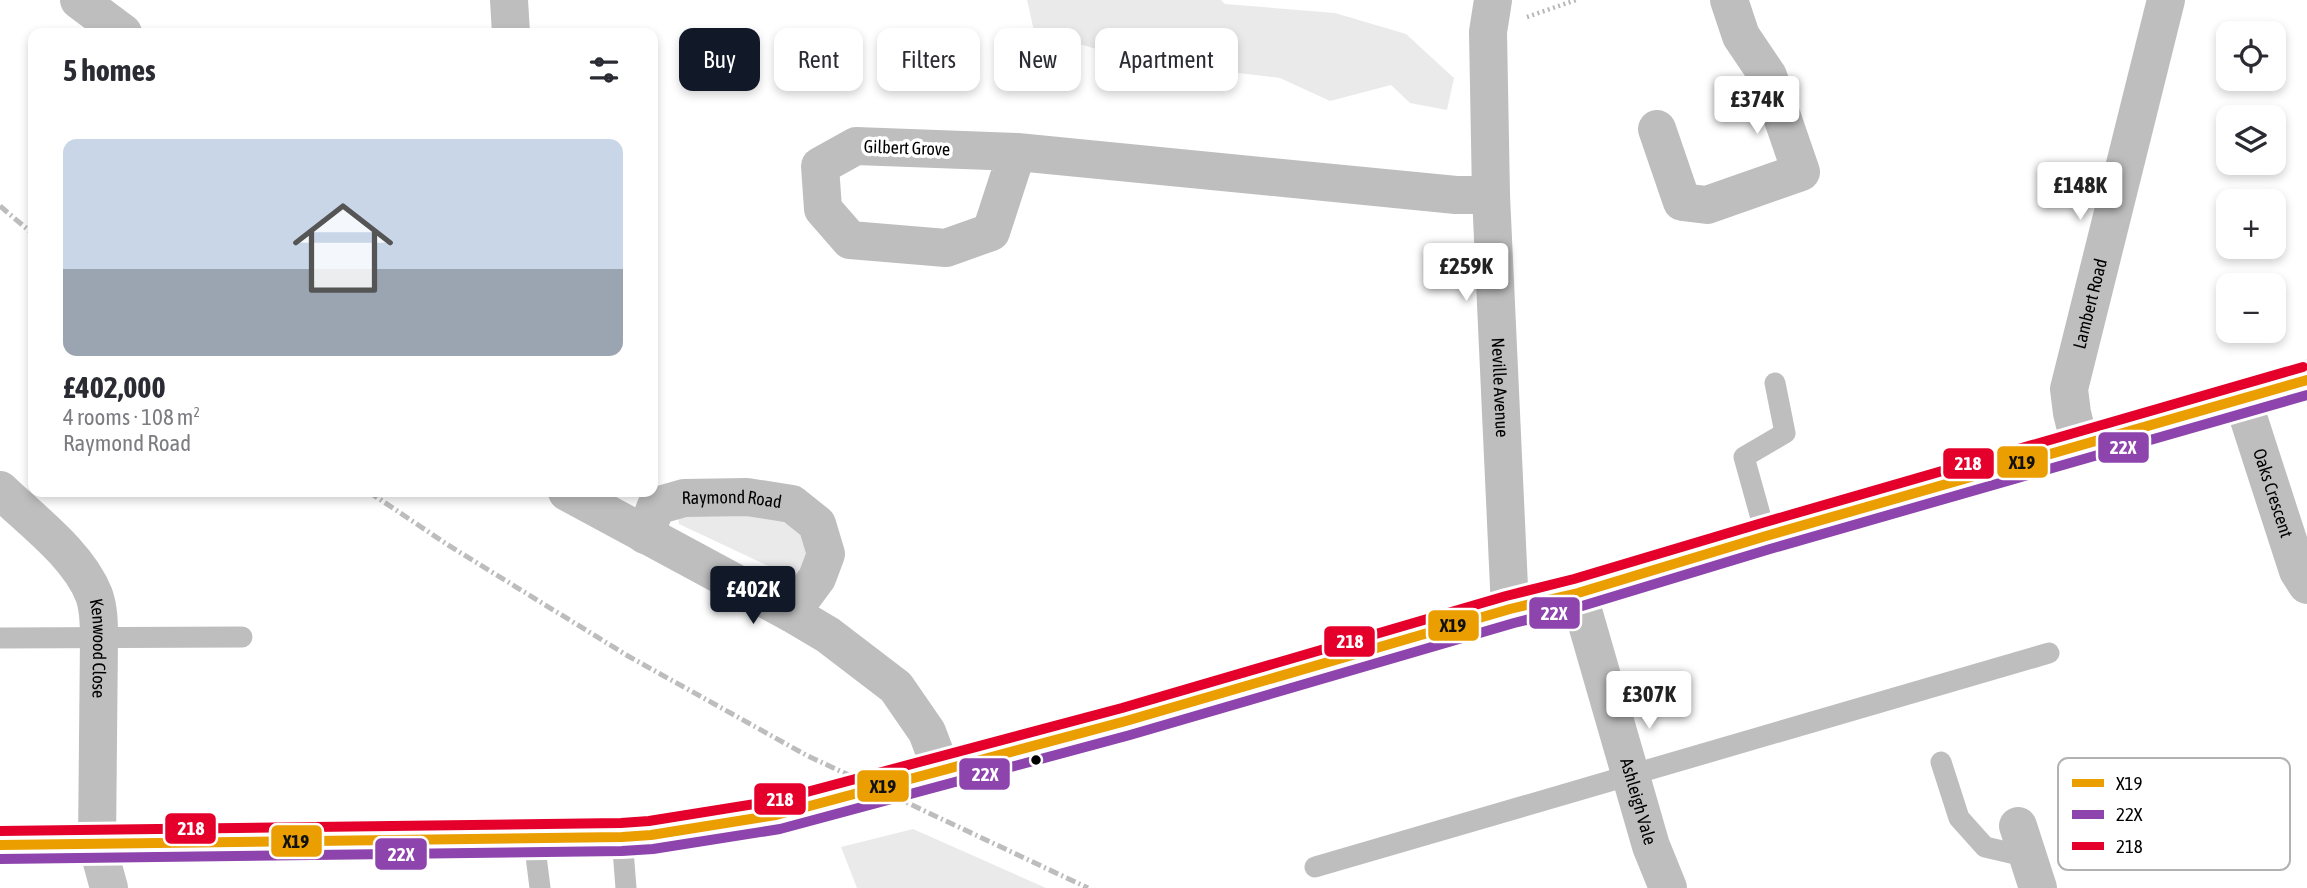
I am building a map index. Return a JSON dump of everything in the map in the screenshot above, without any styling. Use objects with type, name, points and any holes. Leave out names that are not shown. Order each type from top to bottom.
[{"type":"highway","points":[[0,845],[622,837],[651,835],[776,815],[1126,721],[1510,609],[1578,593],[2307,380]]},
{"type":"street","points":[[79,0],[116,28]]},
{"type":"street","points":[[509,0],[511,28]]},
{"type":"street","points":[[1657,129],[1682,202],[1707,205],[1801,172],[1768,76],[1741,36],[1729,0]]},
{"type":"street","name":"Lambert Road","points":[[2080,445],[2069,389],[2165,0]]},
{"type":"street","name":"Neville Avenue","points":[[1491,16],[1491,195],[1510,609]]},
{"type":"street","name":"Gilbert Grove","points":[[1017,152],[991,232],[946,248],[850,240],[823,209],[820,166],[856,146],[1017,152],[1456,195],[1491,195]]},
{"type":"street","name":"Oaks Crescent","points":[[2242,398],[2298,572],[2307,585]]},
{"type":"street","name":"Kenwood Close","points":[[0,490],[78,565],[95,598],[99,617],[97,845]]},
{"type":"street","points":[[576,497],[828,635],[896,687],[927,732],[941,769]]},
{"type":"street","name":"Raymond Road","points":[[645,535],[656,506],[684,498],[747,497],[792,504],[817,524],[826,554],[817,578],[791,613]]},
{"type":"street","name":"Ashleigh Vale","points":[[1578,593],[1650,846],[1668,888]]},
{"type":"street","points":[[97,845],[109,888]]},
{"type":"lane","points":[[1766,536],[1744,457],[1785,433],[1775,383]]},
{"type":"lane","points":[[0,638],[242,637]]},
{"type":"lane","points":[[1315,867],[2049,653]]},
{"type":"lane","points":[[1941,762],[1959,818],[1985,847],[2028,857]]},
{"type":"lane","points":[[622,837],[626,888]]},
{"type":"lane","points":[[534,840],[540,888]]},
{"type":"path","points":[[1491,16],[1576,0]]},
{"type":"shaded area","points":[[1027,0],[1221,0],[1225,4],[1335,13],[1406,34],[1454,78],[1447,110],[1410,103],[1391,85],[1330,101],[1280,78],[1238,73],[1238,28],[1095,28],[1095,49],[1081,45],[1081,28],[1033,28]]},
{"type":"shaded area","points":[[767,511],[794,525],[814,551],[796,579],[679,524],[678,515]]},
{"type":"shaded area","points":[[913,829],[1046,888],[857,888],[841,847]]},
{"type":"railway","points":[[0,206],[28,230]]},
{"type":"railway","points":[[376,497],[448,545],[628,656],[806,755],[1088,888]]},
{"type":"transit line","name":"218","points":[[0,831],[621,823],[773,801],[1122,708],[2303,367]]},
{"type":"transit line","name":"X19","points":[[0,845],[622,837],[651,835],[776,815],[1126,721],[1510,609],[1578,593],[2307,380]]},
{"type":"transit line","name":"22X","points":[[0,859],[622,851],[653,849],[780,829],[1130,735],[2307,395]]}]
